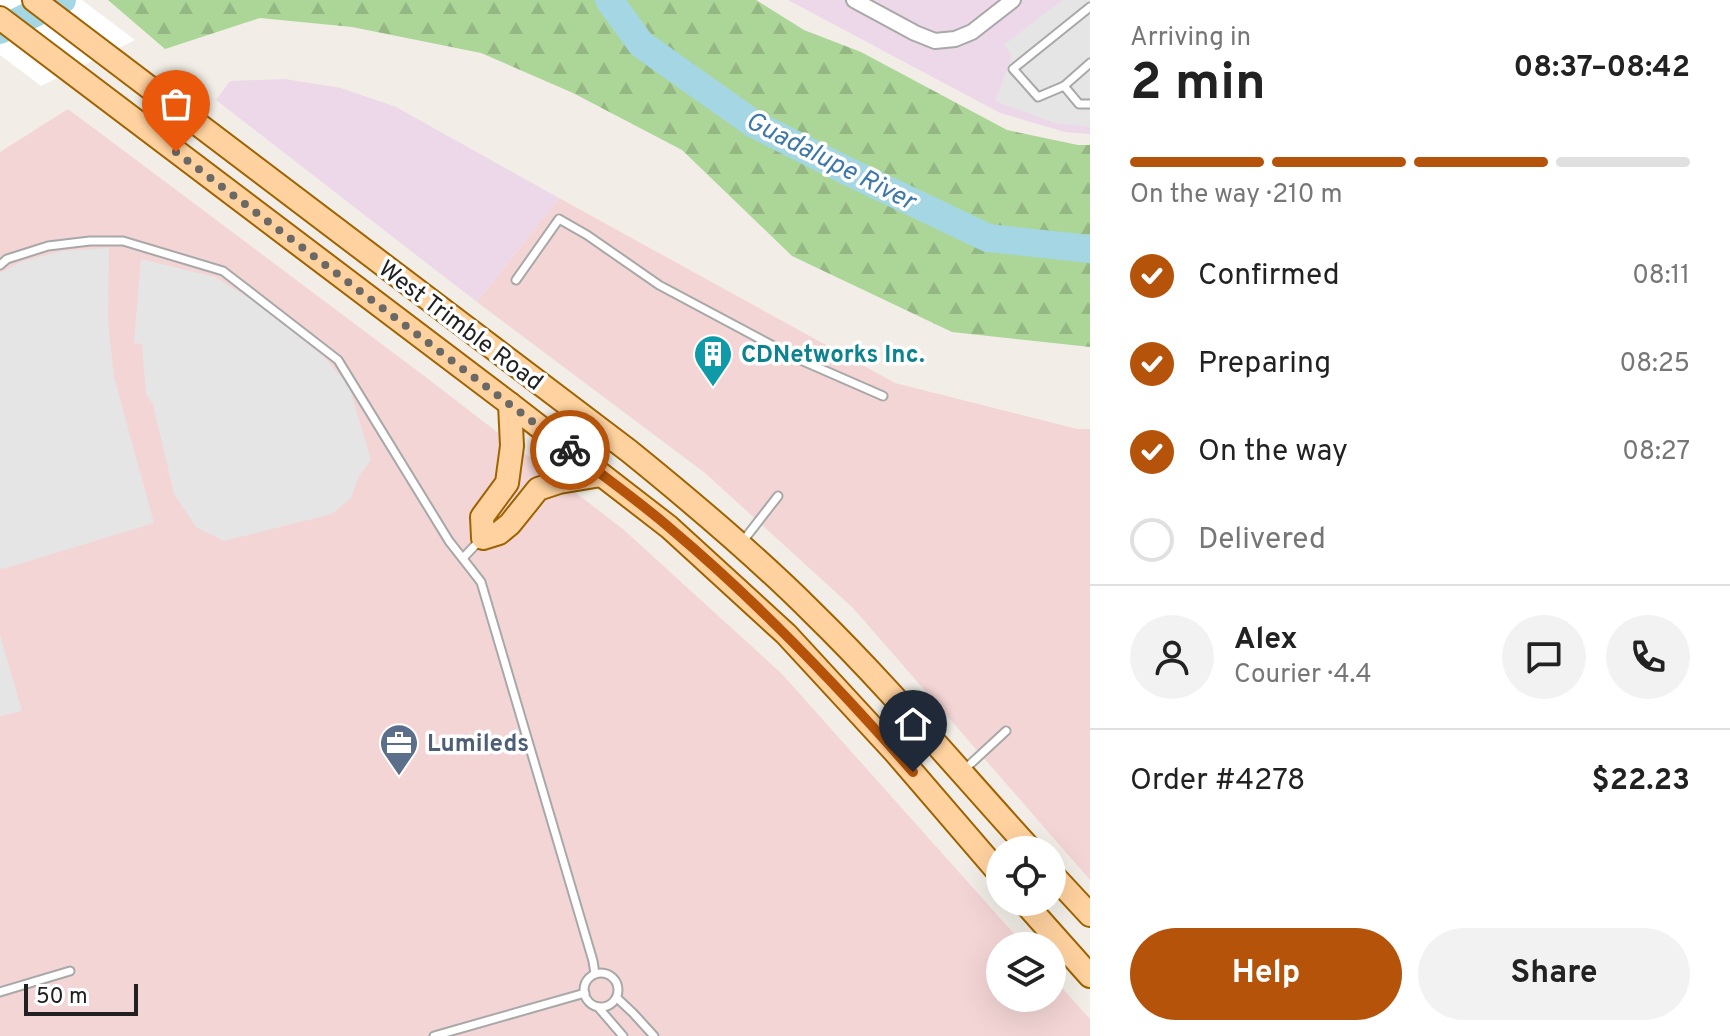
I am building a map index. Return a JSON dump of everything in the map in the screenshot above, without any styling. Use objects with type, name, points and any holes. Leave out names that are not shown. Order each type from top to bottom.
[{"type":"main road","name":"West Trimble Road","points":[[34,0],[629,451],[697,506],[813,612],[1018,836]]},
{"type":"main road","name":"West Trimble Road","points":[[0,18],[669,527],[786,634],[895,752],[986,858]]},
{"type":"main road","points":[[510,404],[512,446],[507,483],[482,517],[483,538],[499,533],[538,489],[601,475]]},
{"type":"main road","points":[[498,495],[520,511]]},
{"type":"main road","points":[[1066,889],[1090,915]]},
{"type":"main road","points":[[1036,916],[1086,974]]},
{"type":"street","points":[[854,0],[935,41],[955,39],[972,32],[1013,0]]},
{"type":"lane","points":[[1090,7],[1013,69],[1038,97],[1064,86],[1090,63]]},
{"type":"lane","points":[[1064,86],[1079,104],[1090,104]]},
{"type":"lane","points":[[516,280],[559,219],[659,285],[796,358],[883,396]]},
{"type":"lane","points":[[0,265],[7,259],[48,246],[123,241],[223,271],[338,360],[449,541],[481,582],[595,974]]},
{"type":"lane","points":[[741,544],[778,496]]},
{"type":"lane","points":[[463,558],[483,538]]},
{"type":"lane","points":[[960,773],[1006,731]]},
{"type":"lane","points":[[0,992],[70,971]]},
{"type":"lane","points":[[598,1007],[609,1005],[617,998],[618,986],[612,976],[601,973],[586,982],[585,993],[623,1036]]},
{"type":"lane","points":[[434,1036],[585,993]]},
{"type":"lane","points":[[617,998],[654,1036]]},
{"type":"shaded area","points":[[788,0],[1090,0],[1090,134],[1065,132],[1000,113]]},
{"type":"shaded area","points":[[1062,0],[1090,0],[1090,127],[1055,123],[995,101],[1012,56],[1004,45]]},
{"type":"shaded area","points":[[285,79],[341,88],[396,107],[559,198],[477,302],[216,100],[230,81]]},
{"type":"shaded area","points":[[68,109],[624,530],[782,674],[986,902],[986,916],[998,916],[1012,932],[986,932],[986,1012],[1066,1012],[1066,992],[1090,1019],[1090,1036],[0,1036],[0,152]]},
{"type":"shaded area","points":[[559,198],[895,383],[1077,429],[1090,429],[1090,880],[1066,852],[1066,836],[1052,836],[853,608],[705,473],[477,302]]},
{"type":"shaded area","points":[[109,248],[108,321],[114,377],[154,523],[0,568],[0,273],[21,262],[62,251]]},
{"type":"shaded area","points":[[141,259],[215,277],[252,300],[324,357],[349,386],[371,460],[359,476],[351,498],[332,514],[224,541],[196,527],[174,494],[153,404],[146,394],[142,344],[134,343]]},
{"type":"shaded area","points":[[0,635],[22,711],[0,716]]},
{"type":"green space","points":[[108,0],[756,0],[804,30],[861,52],[1007,130],[1090,145],[1090,347],[952,332],[792,256],[682,150],[573,93],[481,53],[352,27],[260,18],[165,49]]},
{"type":"pier","points":[[0,0],[82,0],[135,40],[41,86],[0,55]]},
{"type":"waterway","name":"Guadalupe River","points":[[0,30],[62,0]]},
{"type":"waterway","name":"Guadalupe River","points":[[609,0],[641,44],[754,124],[988,238],[1090,249]]},
{"type":"way so far","points":[[176,152],[570,450]]},
{"type":"place","name":"CDNetworks Inc.","points":[[713,388]]},
{"type":"place","name":"Lumileds","points":[[399,777]]},
{"type":"route","points":[[570,450],[669,527],[750,600],[786,634],[913,772]]}]
